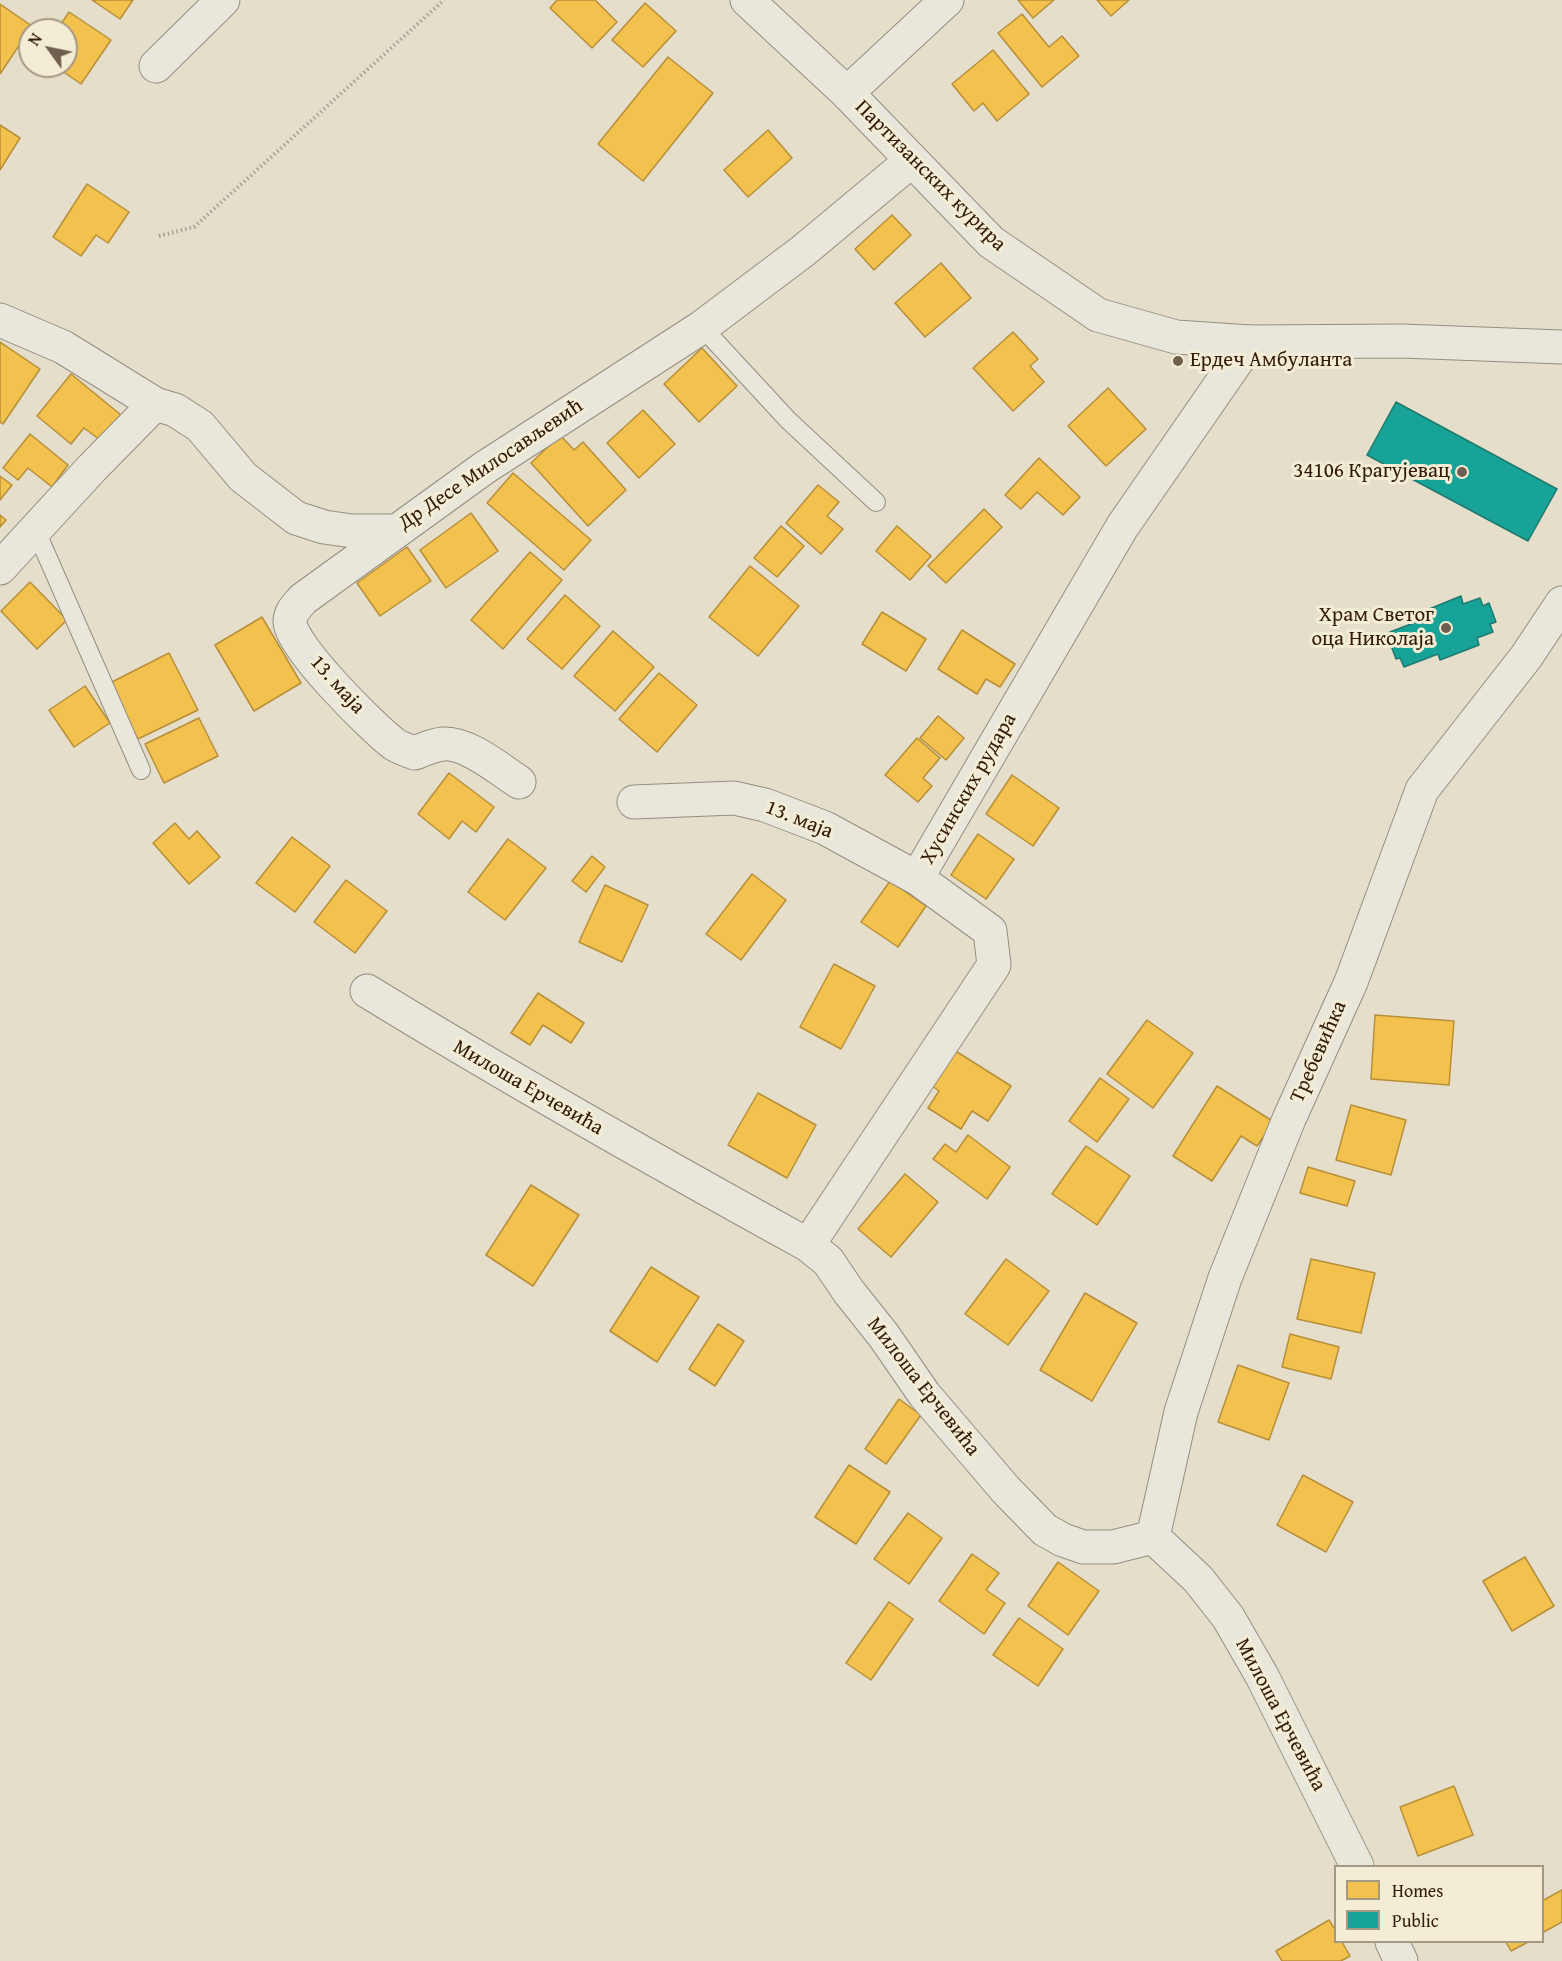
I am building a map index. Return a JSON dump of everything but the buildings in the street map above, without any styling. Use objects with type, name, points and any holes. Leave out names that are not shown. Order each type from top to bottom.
[{"type":"street","points":[[156,66],[223,0]]},
{"type":"street","name":"Партизанских курира","points":[[747,0],[847,93],[991,242],[1098,315],[1176,337],[1250,342],[1402,341],[1562,347]]},
{"type":"street","points":[[847,93],[947,0]]},
{"type":"street","name":"Др Десе Милосављевић","points":[[0,320],[63,348],[155,404],[175,410],[200,426],[243,477],[296,518],[352,531],[397,531],[484,468],[702,327],[804,251],[911,161]]},
{"type":"street","name":"Хусинских рудара","points":[[808,1245],[994,965],[990,931],[917,878],[1122,527],[1250,342]]},
{"type":"street","points":[[0,568],[92,468],[155,404]]},
{"type":"street","name":"13. маја","points":[[397,531],[303,598],[292,611],[290,624],[296,637],[325,678],[396,746],[415,753],[444,744],[460,745],[519,782]]},
{"type":"street","name":"Требевићка","points":[[1153,1538],[1181,1412],[1225,1278],[1289,1119],[1351,982],[1422,790],[1526,657],[1562,603]]},
{"type":"street","name":"13. маја","points":[[634,802],[734,798],[765,805],[825,828],[917,878]]},
{"type":"street","name":"Милоша Ерчевића","points":[[367,991],[629,1147],[808,1245],[828,1261],[849,1292],[884,1335],[924,1394],[1006,1490],[1045,1530],[1083,1547],[1113,1547],[1153,1538],[1198,1579],[1228,1617],[1267,1686],[1356,1865]]},
{"type":"street","points":[[1393,1943],[1401,1961]]},
{"type":"lane","points":[[702,327],[788,420],[876,502]]},
{"type":"lane","points":[[36,531],[141,770]]},
{"type":"path","points":[[159,237],[194,227],[444,0]]},
{"type":"place","name":"Ердеч Амбуланта","points":[[1178,361]]},
{"type":"place","name":"34106 Крагујевац","points":[[1462,472]]},
{"type":"place","name":"Храм Светог оца Николаја","points":[[1446,628]]}]
